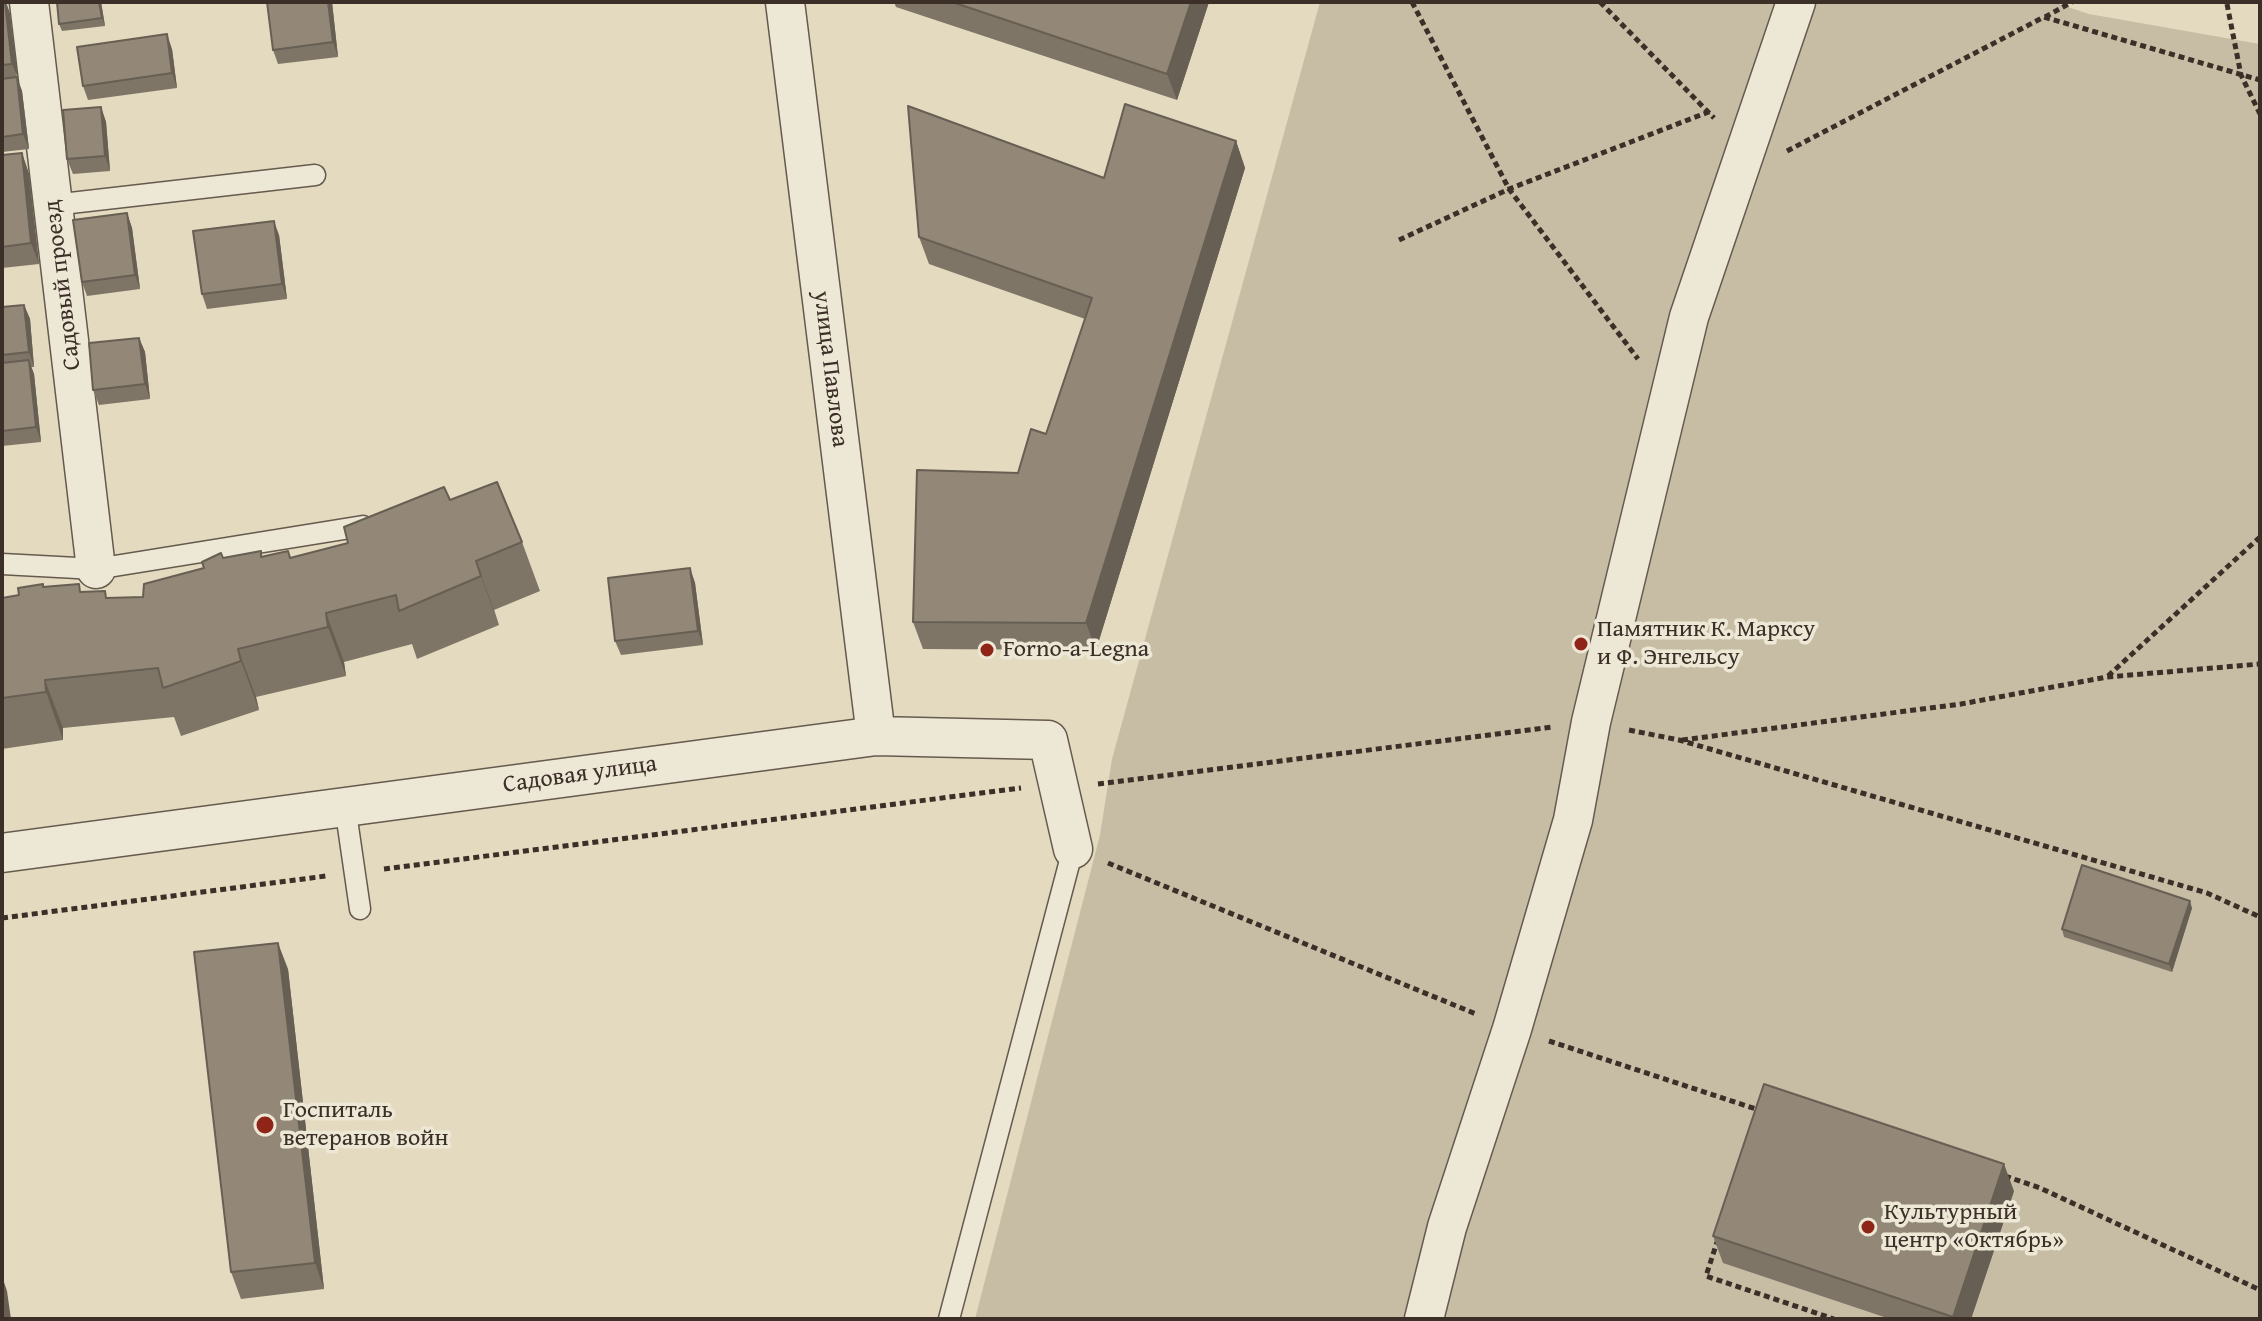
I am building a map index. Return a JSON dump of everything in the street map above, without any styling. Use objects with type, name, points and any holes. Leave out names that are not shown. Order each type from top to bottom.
[{"type":"street","name":"Садовый проезд","points":[[29,2],[96,569]]},
{"type":"street","name":"улица Павлова","points":[[785,2],[876,736]]},
{"type":"street","points":[[1424,1319],[1447,1227],[1512,1029],[1573,820],[1591,722],[1689,317],[1796,2]]},
{"type":"street","name":"Садовая улица","points":[[2,853],[876,736],[1048,740],[1045,788],[1073,849]]},
{"type":"lane","points":[[53,205],[315,175]]},
{"type":"lane","points":[[2,564],[96,569],[363,526]]},
{"type":"lane","points":[[345,806],[360,909]]},
{"type":"lane","points":[[949,1319],[1073,849]]},
{"type":"path","points":[[1412,2],[1509,189],[1614,330],[1669,397]]},
{"type":"path","points":[[1600,2],[1710,111],[1742,165],[1782,153],[2072,2]]},
{"type":"path","points":[[2227,4],[2241,75],[2260,114]]},
{"type":"path","points":[[2044,17],[2260,80]]},
{"type":"path","points":[[1399,240],[1509,189],[1710,111],[1760,115]]},
{"type":"path","points":[[2107,677],[2260,537]]},
{"type":"path","points":[[1679,740],[1961,704],[2107,677],[2260,664]]},
{"type":"path","points":[[2,918],[1591,722],[1679,740],[2207,893],[2260,917]]},
{"type":"path","points":[[1073,849],[1512,1029],[1759,1111],[1762,1103]]},
{"type":"path","points":[[1997,1173],[2040,1188],[2260,1290]]},
{"type":"path","points":[[1720,1231],[1706,1276],[1834,1319]]},
{"type":"shaded area","points":[[1320,2],[2053,2],[2089,14],[2260,44],[2260,1319],[975,1319],[1100,835],[1112,759]]},
{"type":"building","points":[[2,2],[5,2],[12,64],[2,65]]},
{"type":"building","points":[[57,2],[99,2],[102,18],[59,24]]},
{"type":"building","points":[[267,2],[328,2],[333,42],[273,50]]},
{"type":"building","points":[[952,2],[1191,2],[1167,74]]},
{"type":"building","points":[[167,34],[172,73],[83,86],[77,47]]},
{"type":"building","points":[[17,77],[23,134],[2,137],[2,79]]},
{"type":"building","points":[[1125,104],[1236,141],[1086,623],[913,622],[917,470],[1018,473],[1031,429],[1046,434],[1092,298],[919,237],[908,106],[1104,178]]},
{"type":"building","points":[[101,107],[105,156],[67,159],[63,110]]},
{"type":"building","points":[[22,153],[31,243],[2,247],[2,155]]},
{"type":"building","points":[[127,213],[135,275],[82,282],[73,220]]},
{"type":"building","points":[[274,221],[282,284],[202,294],[193,231]]},
{"type":"building","points":[[24,305],[29,352],[2,355],[2,307]]},
{"type":"building","points":[[139,338],[145,384],[93,390],[89,343]]},
{"type":"building","points":[[29,360],[36,427],[2,431],[2,363]]},
{"type":"building","points":[[497,482],[522,542],[476,561],[481,576],[399,611],[396,595],[326,613],[328,627],[238,649],[241,661],[163,688],[158,668],[45,680],[46,692],[2,698],[2,598],[19,595],[18,588],[79,584],[80,592],[105,591],[106,598],[143,597],[144,584],[204,568],[202,562],[221,553],[223,558],[261,551],[261,557],[288,551],[290,558],[348,543],[344,527],[444,487],[450,500]]},
{"type":"building","points":[[690,568],[698,631],[615,641],[608,578]]},
{"type":"building","points":[[2082,865],[2190,901],[2169,964],[2062,929]]},
{"type":"building","points":[[278,943],[315,1263],[231,1272],[194,952]]},
{"type":"building","name":"Культурный центр «Октябрь»","points":[[1764,1084],[2004,1164],[1953,1317],[1713,1236]]},
{"type":"place","name":"Памятник К. Марксу и Ф. Энгельсу","points":[[1581,644]]},
{"type":"place","name":"Forno-a-Legna","points":[[987,650]]},
{"type":"place","name":"Госпиталь ветеранов войн","points":[[265,1125]]},
{"type":"place","name":"Культурный центр «Октябрь»","points":[[1868,1227]]}]
